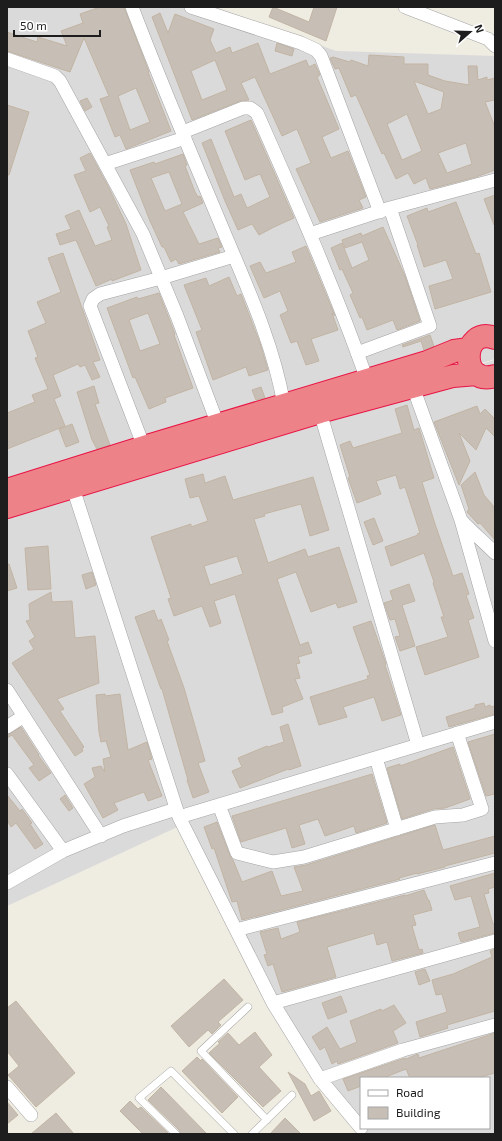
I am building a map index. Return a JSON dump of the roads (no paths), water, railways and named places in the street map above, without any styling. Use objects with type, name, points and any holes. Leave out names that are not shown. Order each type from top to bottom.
[{"type":"highway","points":[[488,378],[472,369],[468,363],[469,349],[473,343],[485,336],[495,338]]},
{"type":"highway","points":[[7,490],[144,447],[434,360],[454,351],[469,349]]},
{"type":"highway","points":[[7,507],[320,412],[453,376],[488,378]]},
{"type":"street","points":[[132,7],[151,57],[234,256],[273,356],[280,381],[284,405]]},
{"type":"street","points":[[191,7],[301,43],[316,50],[321,56],[385,210],[430,326],[357,353]]},
{"type":"street","points":[[405,7],[488,39],[495,46]]},
{"type":"street","points":[[7,59],[56,76],[60,81],[143,234],[177,316],[218,425]]},
{"type":"street","points":[[105,164],[184,135],[243,108],[250,108],[257,113],[310,234],[367,380]]},
{"type":"street","points":[[310,234],[385,210],[495,180]]},
{"type":"street","points":[[144,447],[90,306],[93,299],[100,294],[161,278],[234,256]]},
{"type":"street","points":[[413,387],[462,520],[495,641]]},
{"type":"street","points":[[320,412],[418,745]]},
{"type":"street","points":[[73,488],[178,813],[273,1004],[320,1079],[360,1127]]},
{"type":"street","points":[[462,520],[470,530],[480,537],[495,553]]},
{"type":"street","points":[[7,690],[101,836]]},
{"type":"street","points":[[7,727],[24,716]]},
{"type":"street","points":[[7,883],[63,851],[123,826],[219,805],[495,722]]},
{"type":"street","points":[[219,805],[237,853],[273,862],[304,857],[435,817],[463,814],[482,809],[457,733]]},
{"type":"street","points":[[376,758],[397,829]]},
{"type":"street","points":[[7,774],[63,851]]},
{"type":"street","points":[[236,930],[495,863]]},
{"type":"street","points":[[273,1004],[495,941]]},
{"type":"street","points":[[320,1079],[403,1050],[495,1024]]},
{"type":"street","points":[[7,1087],[31,1115]]},
{"type":"lane","points":[[248,1007],[201,1051],[267,1120]]},
{"type":"lane","points":[[176,1134],[139,1098],[170,1071],[234,1134]]},
{"type":"lane","points":[[252,1134],[292,1095]]}]
